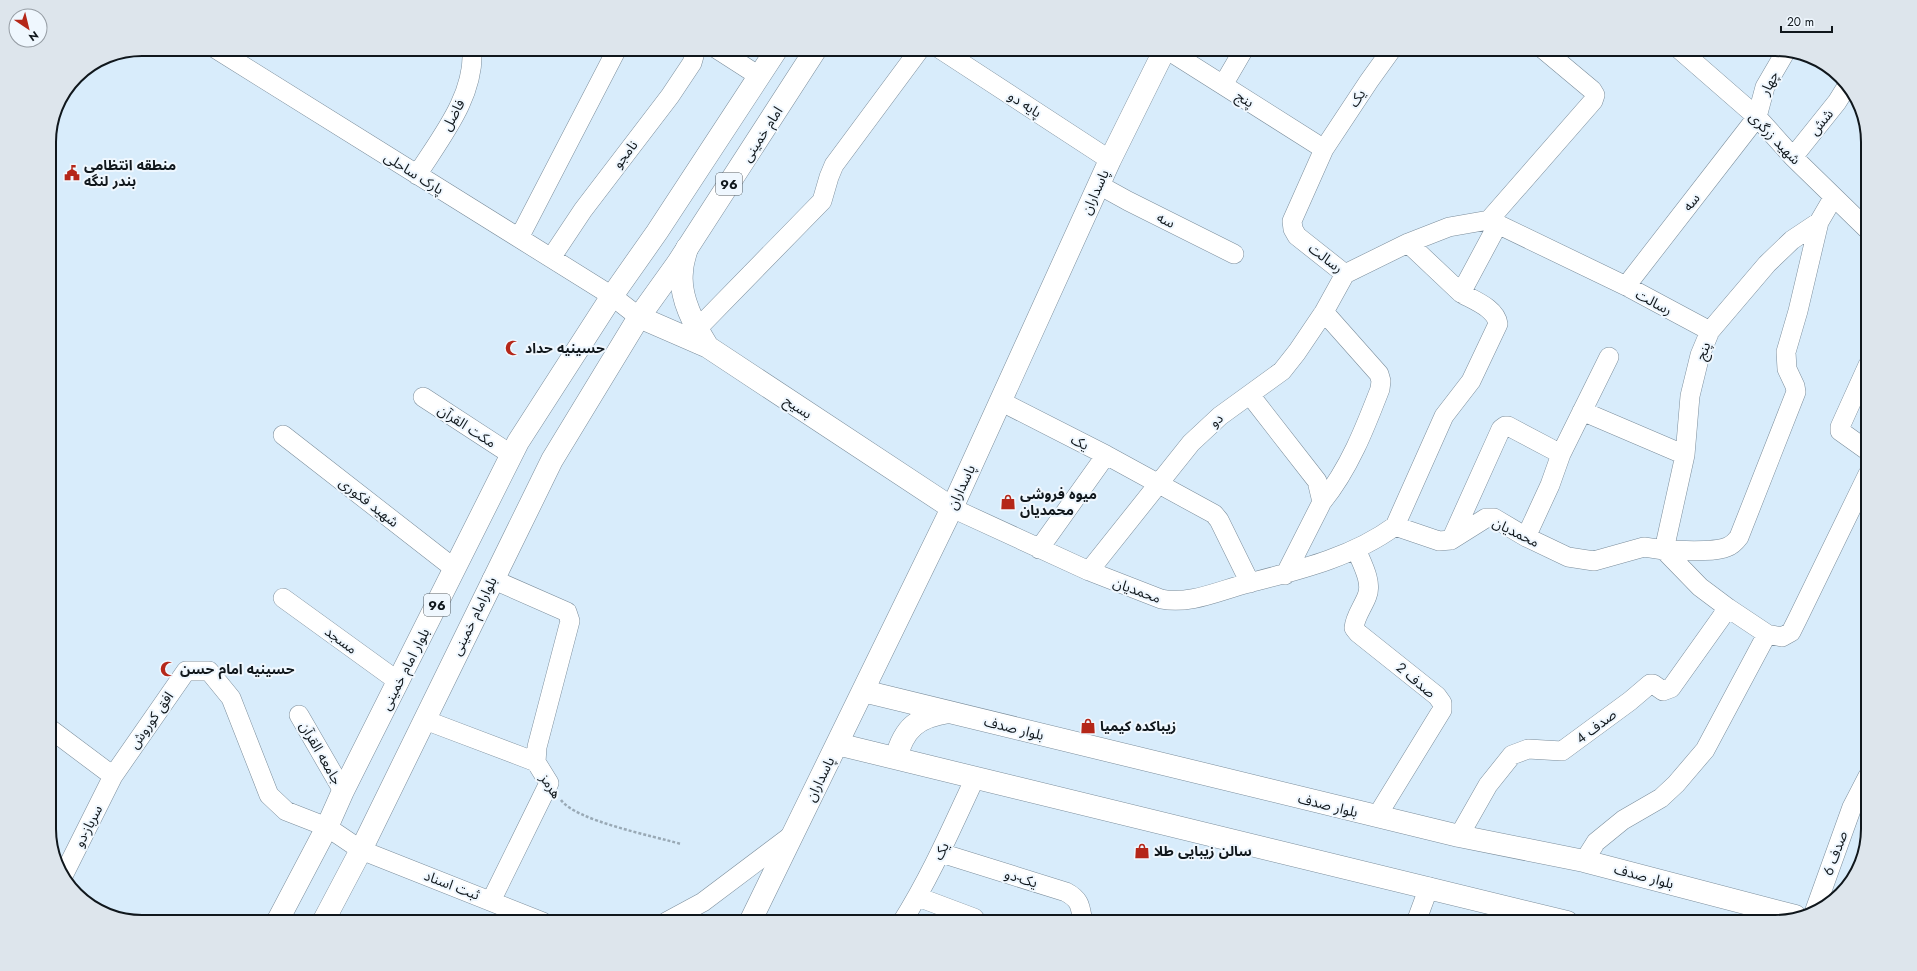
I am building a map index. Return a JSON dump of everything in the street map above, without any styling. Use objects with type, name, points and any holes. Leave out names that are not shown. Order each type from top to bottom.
[{"type":"main road","name":"96","points":[[612,296],[658,232],[772,56]]},
{"type":"main road","name":"امام خمینی","points":[[639,317],[687,248],[811,56]]},
{"type":"main road","name":"پاسداران","points":[[753,915],[952,508],[1110,160],[1162,56]]},
{"type":"main road","points":[[687,248],[681,273],[685,300],[702,338]]},
{"type":"main road","name":"بلوار امام خمینی","points":[[281,915],[328,827],[343,791],[399,682],[518,442],[612,296]]},
{"type":"main road","name":"بسیح","points":[[639,317],[702,338],[952,508]]},
{"type":"main road","name":"بلوارامام خمینی","points":[[327,915],[361,850],[492,579],[552,460],[639,317]]},
{"type":"main road","name":"بلوار صدف","points":[[863,691],[1459,836],[1584,861],[1787,914]]},
{"type":"main road","points":[[896,758],[900,744],[913,725],[921,719],[936,714],[950,712]]},
{"type":"main road","points":[[837,744],[1429,887],[1533,915]]},
{"type":"street","name":"پارک ساحلی","points":[[227,56],[612,296],[639,317]]},
{"type":"street","name":"فاضل","points":[[418,175],[458,108],[468,84],[472,56]]},
{"type":"street","points":[[519,238],[613,56]]},
{"type":"street","name":"نامجو","points":[[551,258],[583,210],[670,96],[692,63],[694,56]]},
{"type":"street","points":[[729,56],[759,76]]},
{"type":"street","points":[[702,338],[822,201],[834,165],[915,56]]},
{"type":"street","name":"پایه دو","points":[[951,56],[1110,160]]},
{"type":"street","name":"پنج","points":[[1177,56],[1324,148]]},
{"type":"street","points":[[1223,85],[1240,56]]},
{"type":"street","name":"یک","points":[[1324,148],[1387,56]]},
{"type":"street","points":[[1460,293],[1494,222],[1593,101],[1595,95],[1592,90],[1551,56]]},
{"type":"street","name":"شهید زرگری","points":[[1687,56],[1757,117],[1833,198],[1861,224]]},
{"type":"street","name":"چهار","points":[[1757,117],[1765,87],[1783,57]]},
{"type":"street","name":"شش","points":[[1793,157],[1837,102],[1844,90]]},
{"type":"street","name":"سه","points":[[1626,286],[1757,117]]},
{"type":"street","name":"رسالت","points":[[1324,148],[1292,221],[1293,229],[1297,236],[1345,274],[1408,243],[1449,227],[1494,222],[1626,286],[1710,332]]},
{"type":"street","name":"سه","points":[[1099,185],[1234,254]]},
{"type":"street","name":"پنج","points":[[1664,550],[1685,455],[1690,396],[1700,355],[1710,332],[1768,264],[1792,240],[1819,222],[1833,198]]},
{"type":"street","name":"محمدیان","points":[[1451,540],[1486,518],[1494,518],[1526,537],[1568,557],[1594,561],[1644,547],[1664,550],[1717,549],[1727,547],[1734,543],[1739,537],[1796,392],[1795,386],[1787,369],[1786,352],[1798,312],[1819,222]]},
{"type":"street","points":[[1408,243],[1460,293],[1492,312],[1497,317],[1498,324],[1471,381],[1444,416],[1395,526],[1438,542],[1451,540],[1501,429],[1505,426],[1508,426],[1561,454]]},
{"type":"street","name":"دو","points":[[1089,572],[1192,442],[1220,416],[1282,371],[1298,352],[1324,312],[1345,274]]},
{"type":"street","points":[[1285,575],[1322,502],[1356,445],[1380,389],[1381,381],[1379,374],[1324,312]]},
{"type":"street","points":[[1526,537],[1550,485],[1561,454],[1609,357]]},
{"type":"street","points":[[1861,380],[1840,426],[1840,432],[1861,446]]},
{"type":"street","points":[[1250,395],[1317,481],[1322,502]]},
{"type":"street","name":"مکت القرآن","points":[[423,397],[512,455]]},
{"type":"street","name":"یک","points":[[1000,401],[1106,455],[1158,485],[1214,514],[1219,520],[1250,583]]},
{"type":"street","points":[[1582,411],[1685,455]]},
{"type":"street","name":"شهید فکوری","points":[[282,435],[454,569]]},
{"type":"street","points":[[1040,549],[1106,455]]},
{"type":"street","points":[[1664,550],[1700,587],[1728,608],[1767,634],[1782,637],[1791,632],[1861,488]]},
{"type":"street","name":"محمدیان","points":[[952,508],[1089,572],[1172,602],[1185,601],[1285,575],[1356,549],[1376,540],[1395,526]]},
{"type":"street","name":"صدف 2","points":[[1356,549],[1369,584],[1368,594],[1354,622],[1354,628],[1358,634],[1437,696],[1442,703],[1442,710],[1377,816]]},
{"type":"street","points":[[492,579],[567,612],[570,621],[537,747],[536,762]]},
{"type":"street","name":"مسجد","points":[[283,598],[399,682]]},
{"type":"street","name":"صدف 4","points":[[1459,836],[1488,786],[1512,755],[1528,749],[1562,751],[1630,701],[1650,684],[1654,684],[1663,691],[1670,688],[1728,608]]},
{"type":"street","points":[[1584,861],[1596,842],[1624,820],[1661,798],[1676,784],[1704,750],[1767,634]]},
{"type":"street","name":"افق کوروش","points":[[113,776],[186,671],[209,671],[231,698],[268,795],[286,812],[328,827]]},
{"type":"street","name":"جامعه القرآن","points":[[299,715],[343,791]]},
{"type":"street","name":"هرمز","points":[[425,720],[536,762],[549,783]]},
{"type":"street","points":[[56,733],[113,776]]},
{"type":"street","name":"سرباز-دو","points":[[66,870],[113,776]]},
{"type":"street","name":"یک","points":[[906,915],[918,897],[975,778]]},
{"type":"street","points":[[491,901],[549,783]]},
{"type":"street","name":"صدف 6","points":[[1817,903],[1852,807],[1861,790]]},
{"type":"street","name":"ثبت اسناد","points":[[328,827],[361,850],[526,915]]},
{"type":"street","points":[[679,915],[703,902],[792,836]]},
{"type":"street","name":"یک-دو","points":[[940,853],[1066,892],[1074,896],[1079,902],[1082,915]]},
{"type":"street","points":[[1419,915],[1429,887]]},
{"type":"street","points":[[918,897],[966,915]]},
{"type":"path","name":"هرمز","points":[[549,783],[562,802],[576,812],[594,819],[681,844]]},
{"type":"place","name":"منطقه انتظامی بندر لنگه","points":[[72,173]]},
{"type":"place","name":"حسینیه حداد","points":[[513,348]]},
{"type":"place","name":"میوه فروشی محمدیان","points":[[1008,502]]},
{"type":"place","name":"حسینیه امام حسن","points":[[168,669]]},
{"type":"place","name":"زیباکده کیمیا","points":[[1088,726]]},
{"type":"place","name":"سالن زیبایی طلا","points":[[1142,851]]}]
